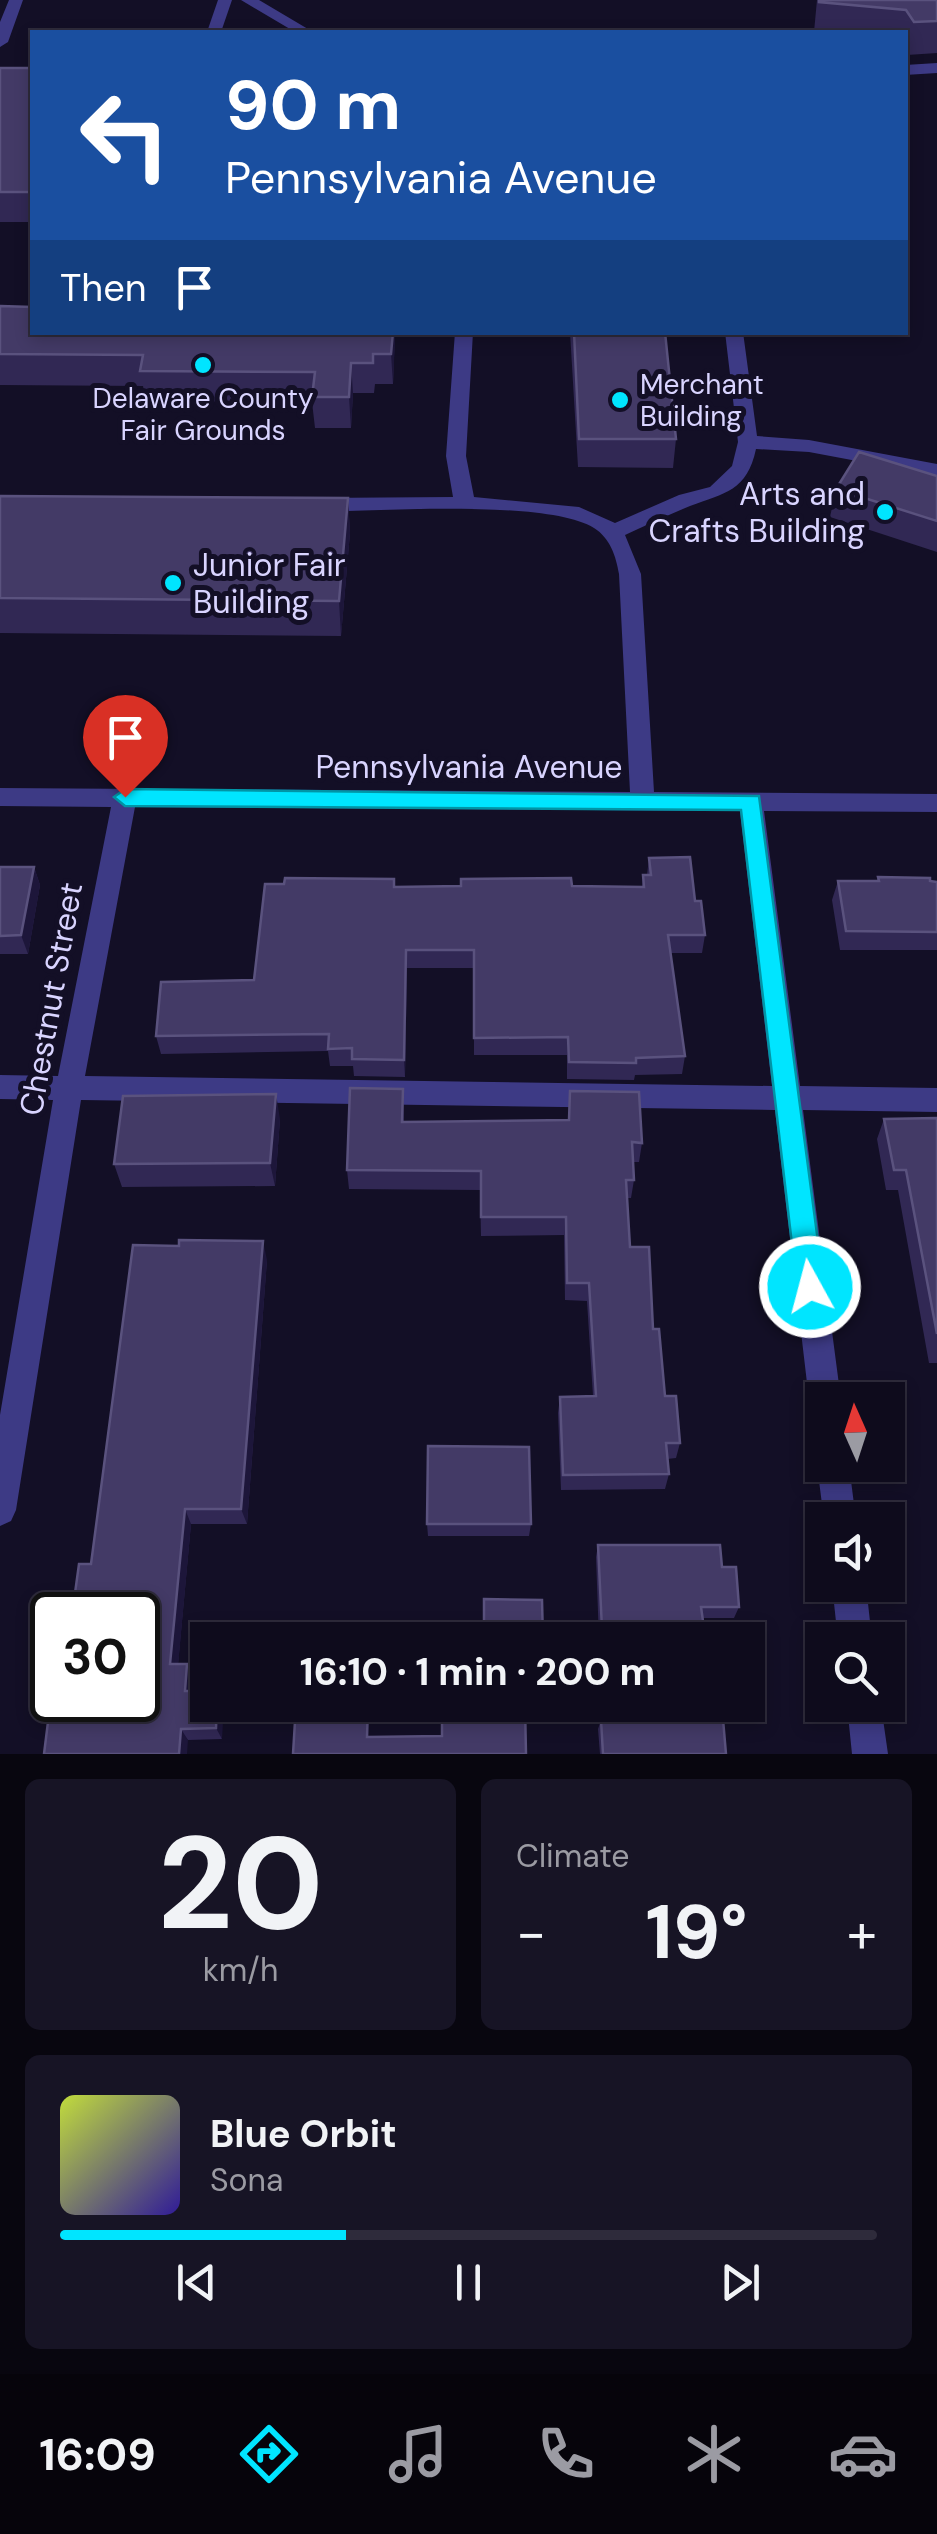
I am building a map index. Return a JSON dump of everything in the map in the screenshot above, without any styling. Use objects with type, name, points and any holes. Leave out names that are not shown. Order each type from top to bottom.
[{"type":"street","points":[[0,42],[16,0]]},
{"type":"street","points":[[215,30],[225,0]]},
{"type":"street","points":[[248,0],[300,30]]},
{"type":"street","points":[[908,70],[937,68]]},
{"type":"street","points":[[464,335],[456,456],[465,505]]},
{"type":"street","points":[[613,532],[686,500],[717,492],[742,468],[748,442],[734,335]]},
{"type":"street","points":[[748,442],[809,446],[937,470]]},
{"type":"street","points":[[288,505],[465,505],[565,510],[588,515],[613,532],[626,553],[630,574],[642,801]]},
{"type":"street","name":"Pennsylvania Avenue","points":[[0,796],[937,803]]},
{"type":"street","name":"Chestnut Street","points":[[0,1510],[69,1088],[125,797]]},
{"type":"street","points":[[751,802],[823,1382]]},
{"type":"street","points":[[0,1087],[937,1100]]},
{"type":"street","points":[[866,1722],[870,1754]]},
{"type":"building","points":[[819,0],[937,0],[937,21],[914,22],[906,10]]},
{"type":"building","points":[[0,68],[30,68],[30,192],[0,192]]},
{"type":"building","points":[[0,306],[30,307],[30,335],[393,335],[391,354],[373,354],[373,363],[351,363],[349,397],[312,397],[315,372],[140,371],[143,355],[0,354]]},
{"type":"building","name":"Merchant Building","points":[[574,335],[665,335],[676,439],[579,439]]},
{"type":"building","points":[[859,452],[937,476],[937,521],[836,489]]},
{"type":"building","name":"Junior Fair Building","points":[[0,496],[348,498],[339,601],[0,598]]},
{"type":"building","points":[[690,857],[695,901],[701,901],[705,935],[668,935],[685,1056],[636,1058],[636,1063],[569,1062],[568,1037],[474,1038],[474,950],[406,950],[404,1060],[352,1059],[352,1048],[328,1049],[329,1034],[156,1036],[161,982],[254,980],[265,884],[284,884],[285,878],[394,879],[394,887],[461,886],[461,879],[571,878],[572,886],[644,887],[643,875],[651,875],[649,858]]},
{"type":"building","points":[[0,867],[34,867],[21,935],[0,936]]},
{"type":"building","points":[[878,877],[930,878],[937,882],[937,932],[846,931],[838,881],[879,881]]},
{"type":"building","points":[[350,1088],[403,1089],[402,1122],[569,1120],[570,1091],[639,1092],[642,1143],[632,1142],[634,1180],[626,1180],[630,1247],[649,1247],[653,1329],[659,1329],[665,1396],[676,1396],[680,1443],[666,1443],[669,1474],[563,1475],[560,1397],[596,1396],[589,1283],[567,1283],[566,1217],[481,1217],[481,1171],[347,1170]]},
{"type":"building","points":[[276,1094],[270,1163],[114,1164],[123,1096]]},
{"type":"building","points":[[937,1118],[937,1334],[906,1170],[894,1170],[884,1119]]},
{"type":"building","points":[[179,1240],[263,1241],[241,1509],[185,1509],[170,1664],[187,1664],[185,1691],[190,1691],[190,1722],[216,1722],[216,1728],[181,1729],[179,1754],[44,1754],[48,1722],[160,1722],[160,1592],[75,1592],[79,1564],[91,1564],[133,1245],[179,1246]]},
{"type":"building","points":[[428,1446],[529,1447],[531,1524],[427,1524]]},
{"type":"building","points":[[598,1545],[720,1545],[722,1567],[736,1567],[739,1607],[701,1607],[703,1622],[602,1622]]},
{"type":"building","points":[[484,1599],[542,1600],[543,1622],[484,1622]]},
{"type":"building","points":[[295,1722],[367,1722],[367,1737],[442,1736],[442,1722],[525,1722],[526,1754],[293,1754]]},
{"type":"building","points":[[601,1722],[723,1722],[726,1754],[603,1754]]},
{"type":"place","name":"Delaware County Fair Grounds","points":[[203,365]]},
{"type":"place","name":"Merchant Building","points":[[620,400]]},
{"type":"place","name":"Arts and Crafts Building","points":[[885,512]]},
{"type":"place","name":"Junior Fair Building","points":[[173,583]]},
{"type":"route","points":[[125,797],[751,802],[810,1287]]}]
